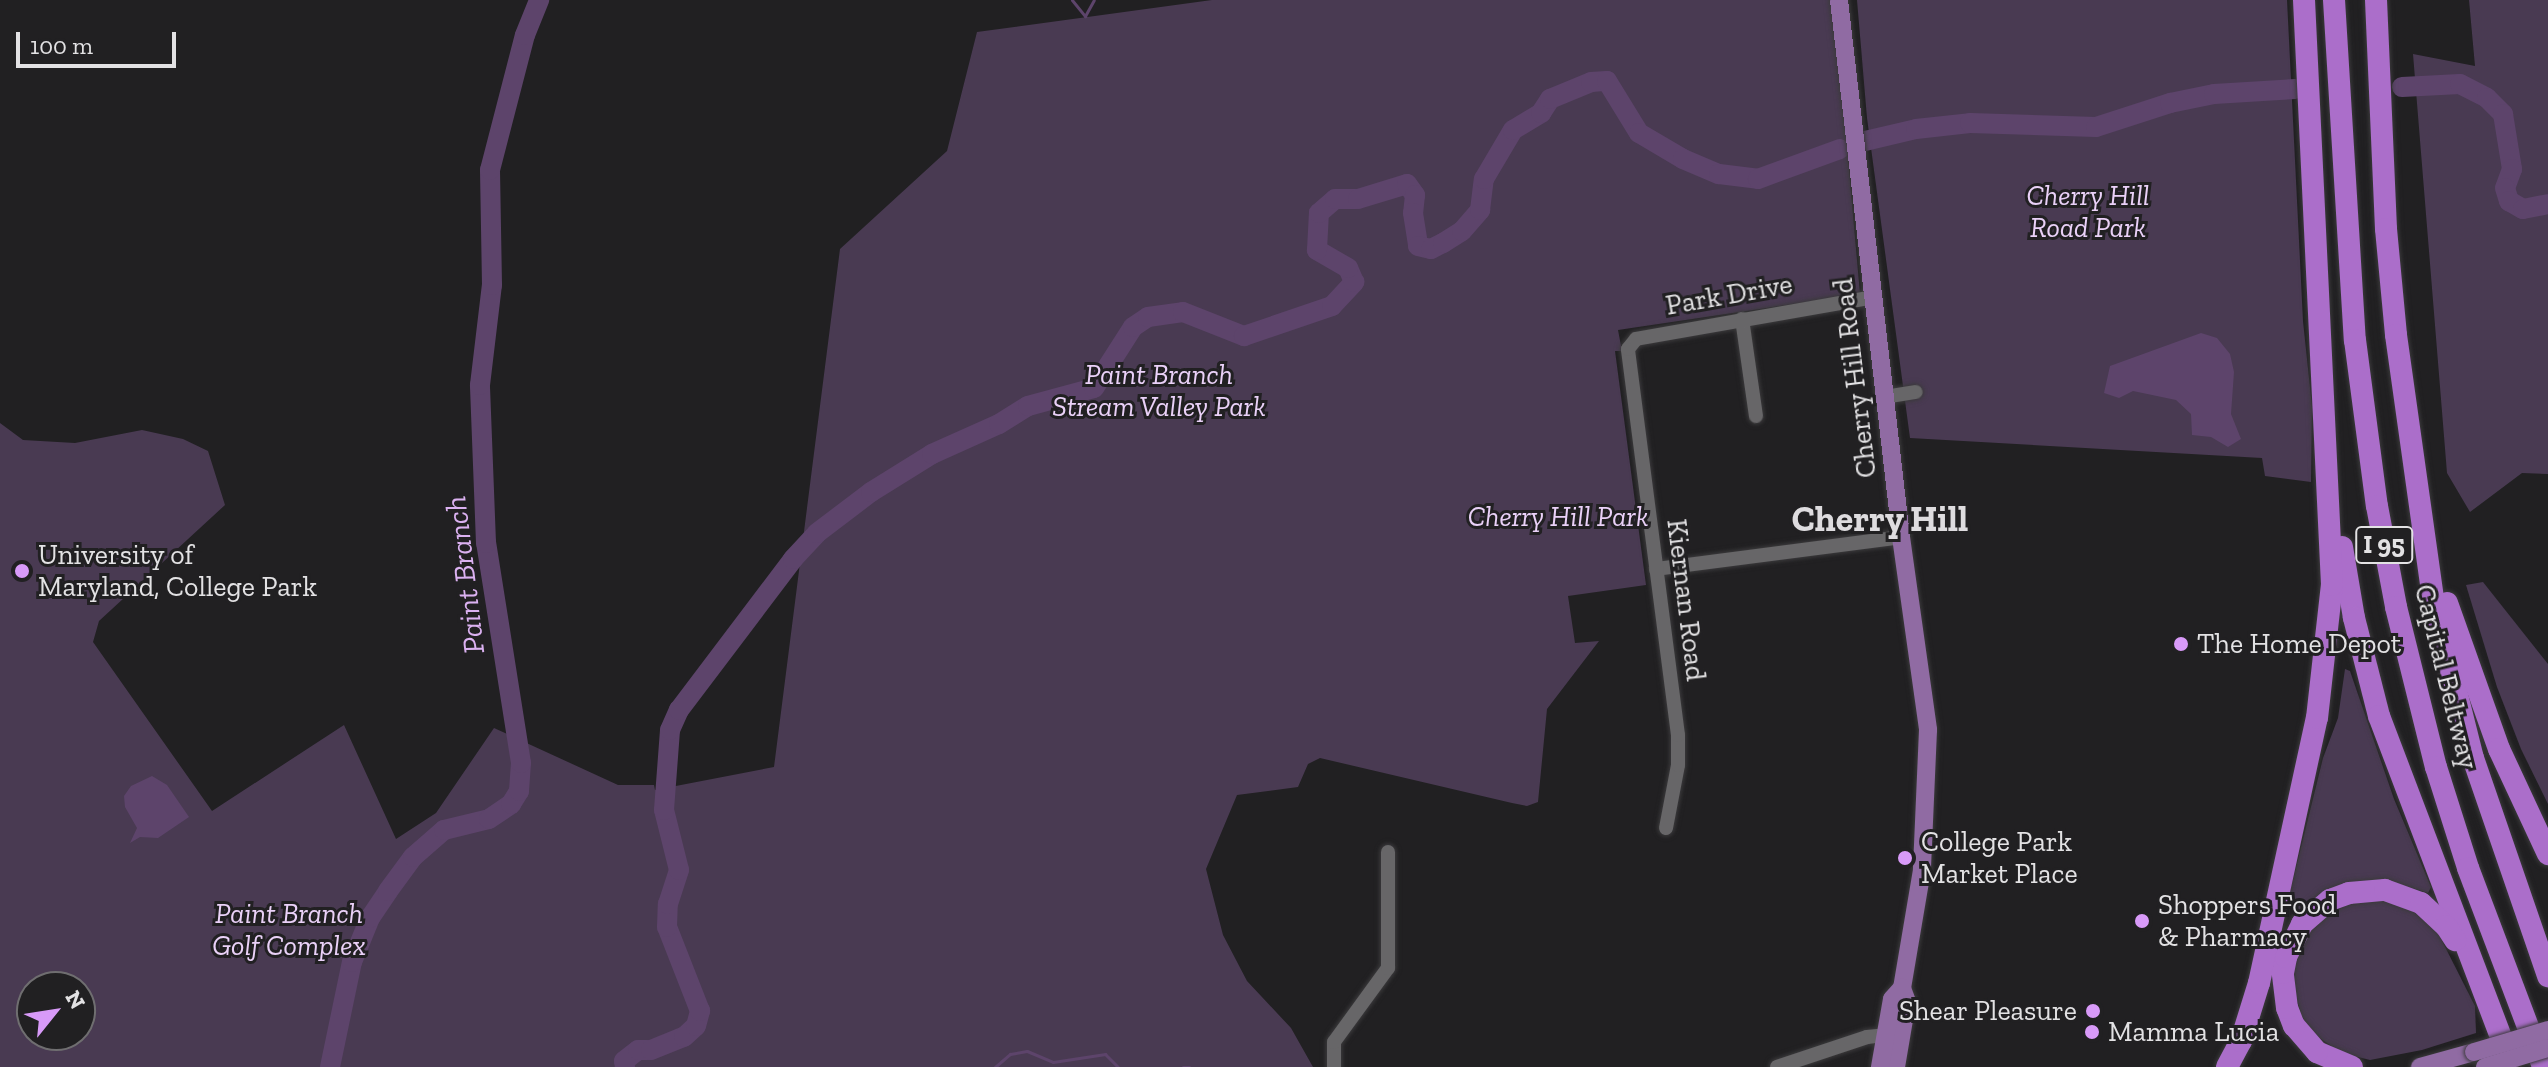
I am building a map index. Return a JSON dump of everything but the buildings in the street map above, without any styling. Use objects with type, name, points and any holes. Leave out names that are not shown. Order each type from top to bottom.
[{"type":"highway","points":[[2227,1067],[2241,1041],[2259,983],[2317,718],[2332,585],[2304,0]]},
{"type":"highway","name":"Capital Beltway","points":[[2334,0],[2355,340],[2377,506],[2396,607],[2436,767],[2468,868],[2543,1067]]},
{"type":"highway","name":"Capital Beltway","points":[[2376,0],[2386,229],[2417,496],[2433,599],[2473,758],[2548,976]]},
{"type":"highway","points":[[2327,443],[2354,618],[2379,716],[2512,1067]]},
{"type":"highway","points":[[2417,496],[2445,597],[2494,736],[2548,854]]},
{"type":"highway","points":[[2352,1067],[2317,1052],[2300,1033],[2287,1008],[2283,973],[2286,957],[2302,924],[2330,900],[2349,893],[2385,890],[2421,903],[2435,914],[2456,941],[2499,1032]]},
{"type":"main road","name":"Cherry Hill Road","points":[[1839,0],[1901,537],[1928,730],[1922,870],[1902,988],[1907,1002],[1896,1067]]},
{"type":"main road","name":"Cherry Hill Road","points":[[1880,1067],[1892,999],[1902,988]]},
{"type":"main road","points":[[2420,1067],[2548,1030]]},
{"type":"main road","points":[[2485,1067],[2548,1048]]},
{"type":"street","name":"Park Drive","points":[[1631,378],[1628,349],[1636,339],[1874,297]]},
{"type":"street","points":[[1742,319],[1756,416]]},
{"type":"street","name":"Kiernan Road","points":[[1631,378],[1678,735],[1678,765],[1666,828]]},
{"type":"street","points":[[1884,397],[1916,392]]},
{"type":"street","points":[[1656,569],[1901,537]]},
{"type":"street","points":[[1334,1067],[1334,1042],[1388,968],[1388,852]]},
{"type":"street","points":[[1777,1067],[1867,1037],[1885,1035]]},
{"type":"green space","name":"Paint Branch Stream Valley Park","points":[[1212,0],[1834,0],[1860,294],[1618,330],[1622,351],[1615,351],[1646,585],[1568,596],[1575,643],[1599,641],[1547,709],[1538,802],[1527,806],[1512,803],[1320,758],[1308,764],[1298,787],[1237,795],[1206,869],[1223,935],[1247,981],[1291,1028],[1313,1067],[0,1067],[0,423],[23,440],[75,443],[142,430],[183,439],[208,451],[225,505],[99,621],[93,642],[212,811],[344,725],[396,839],[436,813],[494,728],[618,785],[654,785],[655,790],[774,767],[840,249],[947,151],[977,32]]},
{"type":"green space","name":"Cherry Hill Road Park","points":[[1857,0],[2287,0],[2303,321],[2312,407],[2311,482],[2265,476],[2262,458],[1910,438],[1867,118]]},
{"type":"green space","points":[[2469,0],[2548,0],[2548,474],[2522,473],[2470,512],[2447,473],[2413,54],[2475,66]]},
{"type":"green space","points":[[2483,582],[2548,664],[2548,804],[2521,749],[2497,687],[2466,585]]},
{"type":"green space","points":[[2345,669],[2350,671],[2394,799],[2431,887],[2428,893],[2387,880],[2349,882],[2298,912],[2292,907],[2289,896],[2323,758],[2338,718]]},
{"type":"green space","points":[[2383,901],[2414,911],[2438,933],[2475,1006],[2476,1033],[2422,1050],[2370,1060],[2342,1053],[2318,1037],[2303,1020],[2294,990],[2292,960],[2317,920],[2353,902]]},
{"type":"shaded area","points":[[2201,333],[2217,338],[2230,354],[2234,372],[2231,414],[2241,439],[2228,447],[2211,437],[2192,435],[2191,414],[2176,400],[2133,391],[2119,398],[2104,393],[2110,366]]},
{"type":"shaded area","points":[[152,776],[167,785],[189,817],[158,838],[140,837],[130,843],[137,828],[125,807],[124,796],[131,786]]},
{"type":"waterway","name":"Paint Branch","points":[[330,1067],[352,962],[370,918],[388,891],[413,857],[444,830],[489,819],[511,804],[519,791],[521,763],[486,543],[480,385],[492,285],[490,170],[525,35],[539,0]]},
{"type":"waterway","points":[[1072,0],[1085,16],[1094,0]]},
{"type":"waterway","points":[[625,1067],[624,1061],[638,1050],[651,1050],[684,1037],[696,1026],[700,1011],[667,927],[668,904],[679,870],[664,810],[670,730],[679,710],[793,559],[817,533],[871,492],[932,454],[999,424],[1028,406],[1094,388],[1133,327],[1148,317],[1183,312],[1244,336],[1332,306],[1354,282],[1348,268],[1317,250],[1319,213],[1335,199],[1358,199],[1407,184],[1415,195],[1413,213],[1418,246],[1431,249],[1443,243],[1462,231],[1480,210],[1484,179],[1513,130],[1541,113],[1550,99],[1591,82],[1607,81],[1639,133],[1683,159],[1719,174],[1758,179],[1840,149]]},
{"type":"waterway","points":[[2402,87],[2460,84],[2487,98],[2503,114],[2512,169],[2505,188],[2509,201],[2523,209],[2548,204]]},
{"type":"waterway","points":[[1865,141],[1916,129],[1970,123],[2096,127],[2170,103],[2214,94],[2295,89]]},
{"type":"waterway","points":[[995,1067],[1010,1054],[1027,1051],[1053,1062],[1105,1054],[1118,1067]]},
{"type":"waterway","points":[[1183,1067],[1189,1067]]},
{"type":"place","name":"University of Maryland, College Park","points":[[22,571]]},
{"type":"place","name":"The Home Depot","points":[[2181,644]]},
{"type":"place","name":"College Park Market Place","points":[[1905,858]]},
{"type":"place","name":"Shoppers Food & Pharmacy","points":[[2142,921]]},
{"type":"place","name":"Shear Pleasure","points":[[2093,1011]]},
{"type":"place","name":"Mamma Lucia","points":[[2092,1032]]},
{"type":"district","name":"Cherry Hill","points":[[1880,519]]},
{"type":"park label","name":"Cherry Hill Park","points":[[1558,517]]},
{"type":"park label","name":"Paint Branch Golf Complex","points":[[289,930]]}]
